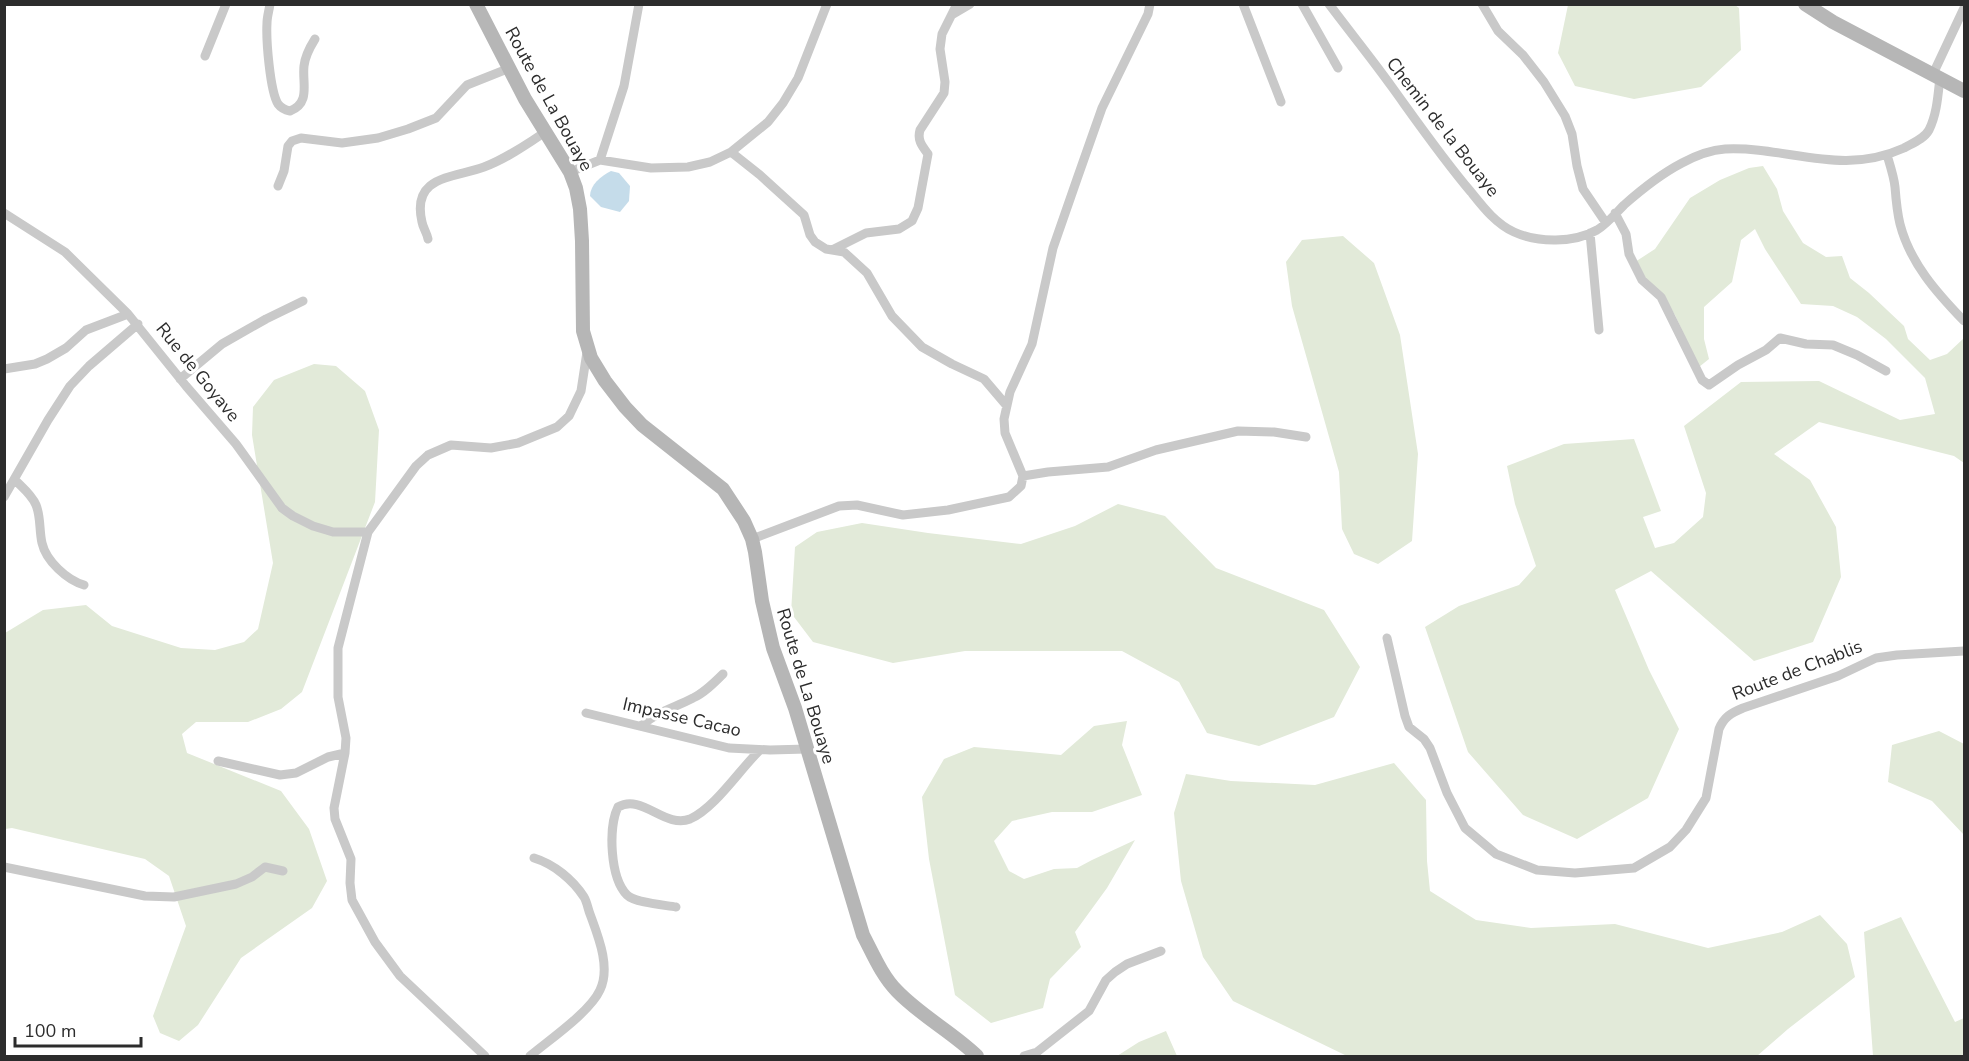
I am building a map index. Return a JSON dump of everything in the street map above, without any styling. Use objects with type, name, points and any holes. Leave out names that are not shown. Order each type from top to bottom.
[{"type":"main road","name":"Route de La Bouaye","points":[[476,4],[544,133],[570,172],[576,188],[580,208],[583,331],[588,350],[605,381],[625,407],[665,444],[723,489],[744,521],[752,539],[773,648],[795,708],[863,935],[895,990],[977,1056]]},
{"type":"main road","points":[[1805,4],[1826,18],[1965,91]]},
{"type":"street","points":[[205,56],[226,4]]},
{"type":"street","points":[[270,4],[267,23],[270,62],[274,94],[283,109],[290,111],[301,104],[304,98],[304,65],[315,39]]},
{"type":"street","points":[[600,160],[624,86],[639,4]]},
{"type":"street","points":[[570,172],[600,160],[651,168],[688,167],[710,162],[731,152],[768,122],[783,103],[798,78],[827,4]]},
{"type":"street","points":[[832,250],[866,234],[899,229],[912,221],[918,208],[928,154],[918,135],[944,93],[945,82],[939,50],[942,34],[957,4]]},
{"type":"street","points":[[953,14],[970,4]]},
{"type":"street","points":[[752,539],[839,506],[857,505],[903,515],[948,510],[1009,497],[1021,486],[1023,476],[1005,433],[1004,419],[1010,392],[1032,344],[1053,248],[1067,204],[1102,108],[1128,57],[1150,4]]},
{"type":"street","points":[[1243,4],[1281,102]]},
{"type":"street","points":[[1302,4],[1338,68]]},
{"type":"street","name":"Chemin de la Bouaye","points":[[1329,4],[1453,170],[1485,209],[1503,226],[1516,233],[1540,239],[1566,239],[1600,228],[1661,175],[1706,153],[1723,149],[1748,149],[1825,161],[1866,159],[1887,155],[1919,140],[1929,132],[1938,103],[1937,76],[1965,8]]},
{"type":"street","points":[[1482,4],[1498,31],[1523,55],[1544,82],[1565,116],[1572,134],[1583,189],[1606,223]]},
{"type":"street","points":[[278,186],[284,171],[288,146],[292,141],[301,138],[342,143],[378,138],[408,129],[436,118],[467,85],[510,68]]},
{"type":"street","points":[[428,239],[420,210],[423,194],[432,183],[503,159],[544,133]]},
{"type":"street","points":[[731,152],[804,215],[814,242],[826,249],[844,252],[867,273],[892,316],[922,347],[984,379],[1007,406]]},
{"type":"street","points":[[1887,155],[1895,186],[1894,198],[1900,226],[1908,247],[1916,263],[1938,293],[1965,321]]},
{"type":"street","name":"Rue de Goyave","points":[[4,213],[65,252],[138,324],[180,379],[236,444],[282,508],[313,526],[333,532],[368,532]]},
{"type":"street","points":[[1616,213],[1626,234],[1629,254],[1642,280],[1661,297],[1702,380],[1709,385],[1738,365],[1766,350],[1780,338],[1806,344],[1833,345],[1886,370]]},
{"type":"street","points":[[1590,233],[1599,330]]},
{"type":"street","points":[[180,379],[222,344],[303,301]]},
{"type":"street","points":[[4,369],[35,364],[47,359],[66,348],[86,330],[128,314]]},
{"type":"street","points":[[4,497],[70,386],[89,366],[138,324]]},
{"type":"street","points":[[485,1056],[400,976],[375,942],[352,900],[351,859],[335,819],[334,808],[346,738],[338,697],[338,648],[368,532],[416,466],[428,455],[451,445],[490,448],[518,443],[556,427],[569,416],[581,391],[588,350]]},
{"type":"street","points":[[1023,476],[1108,467],[1156,450],[1238,431],[1306,436]]},
{"type":"street","points":[[15,480],[32,496],[37,507],[42,543],[46,552],[67,577],[84,585]]},
{"type":"street","name":"Route de Chablis","points":[[1387,638],[1409,727],[1424,739],[1430,748],[1447,793],[1465,828],[1496,854],[1538,870],[1575,873],[1634,868],[1670,847],[1686,830],[1706,798],[1719,729],[1722,721],[1729,714],[1838,676],[1876,658],[1965,651]]},
{"type":"street","points":[[641,726],[668,708],[696,697],[723,674]]},
{"type":"street","name":"Impasse Cacao","points":[[586,713],[729,748],[807,749]]},
{"type":"street","points":[[676,907],[628,897],[616,873],[611,834],[613,817],[618,807],[629,803],[641,805],[667,817],[690,819],[718,796],[760,750]]},
{"type":"street","points":[[218,761],[280,775],[296,773],[328,757],[345,753]]},
{"type":"street","points":[[531,1056],[592,1001],[600,990],[603,966],[600,944],[585,897],[563,873],[534,858]]},
{"type":"street","points":[[4,867],[145,896],[174,897],[236,884],[252,877],[265,867],[283,870]]},
{"type":"street","points":[[1024,1056],[1037,1052],[1089,1011],[1106,980],[1115,972],[1127,964],[1161,951]]},
{"type":"green space","points":[[1568,5],[1735,5],[1739,8],[1741,50],[1701,87],[1634,99],[1575,86],[1558,53]]},
{"type":"green space","points":[[1763,166],[1777,189],[1783,211],[1803,243],[1826,257],[1842,256],[1850,278],[1904,326],[1908,339],[1930,360],[1947,354],[1964,338],[1964,463],[1954,456],[1819,422],[1774,454],[1810,480],[1836,527],[1841,577],[1813,642],[1754,661],[1651,571],[1615,590],[1649,670],[1679,729],[1648,798],[1577,839],[1523,815],[1468,752],[1425,627],[1459,606],[1519,585],[1536,566],[1515,504],[1507,466],[1564,444],[1634,439],[1661,511],[1643,517],[1655,548],[1674,543],[1703,517],[1706,493],[1684,426],[1741,382],[1819,381],[1900,420],[1935,414],[1925,378],[1886,339],[1857,317],[1833,306],[1801,304],[1765,249],[1755,229],[1741,240],[1732,282],[1704,307],[1704,339],[1709,359],[1699,367],[1663,295],[1644,279],[1635,262],[1655,249],[1690,198],[1720,180],[1749,168]]},
{"type":"green space","points":[[1343,236],[1374,263],[1400,335],[1418,454],[1412,541],[1378,564],[1354,554],[1342,529],[1339,472],[1292,306],[1286,262],[1302,240]]},
{"type":"green space","points":[[314,364],[336,366],[365,391],[379,430],[375,502],[302,692],[281,709],[248,722],[196,722],[182,734],[187,753],[281,791],[309,829],[327,881],[312,908],[241,958],[198,1025],[179,1041],[160,1033],[153,1016],[186,926],[169,876],[145,859],[12,828],[5,829],[5,633],[43,610],[86,605],[112,626],[181,648],[215,650],[244,642],[258,629],[273,563],[252,435],[253,407],[274,380]]},
{"type":"green space","points":[[1118,504],[1165,516],[1216,568],[1324,610],[1360,667],[1334,717],[1259,746],[1207,733],[1179,682],[1122,651],[965,651],[893,663],[813,642],[791,613],[795,547],[817,532],[862,523],[1021,544],[1075,526]]},
{"type":"green space","points":[[1127,721],[1122,745],[1142,795],[1092,812],[1052,812],[1012,821],[994,841],[1009,871],[1024,879],[1054,869],[1077,868],[1135,840],[1107,888],[1075,932],[1081,947],[1050,979],[1043,1008],[991,1023],[955,995],[929,859],[922,797],[944,759],[974,747],[1061,755],[1094,726]]},
{"type":"green space","points":[[1939,731],[1964,744],[1964,835],[1932,801],[1888,782],[1892,745]]},
{"type":"green space","points":[[1394,763],[1426,800],[1430,891],[1476,920],[1531,928],[1615,924],[1708,948],[1782,932],[1820,915],[1847,944],[1855,977],[1757,1056],[1347,1056],[1233,1001],[1203,957],[1181,881],[1174,813],[1186,774],[1231,781],[1315,785]]},
{"type":"green space","points":[[1901,917],[1955,1022],[1964,1018],[1964,1056],[1873,1056],[1864,932]]},
{"type":"green space","points":[[1166,1031],[1177,1056],[1117,1056],[1139,1042]]},
{"type":"water","points":[[611,171],[619,173],[630,186],[629,201],[620,212],[601,207],[590,196],[597,181]]}]
